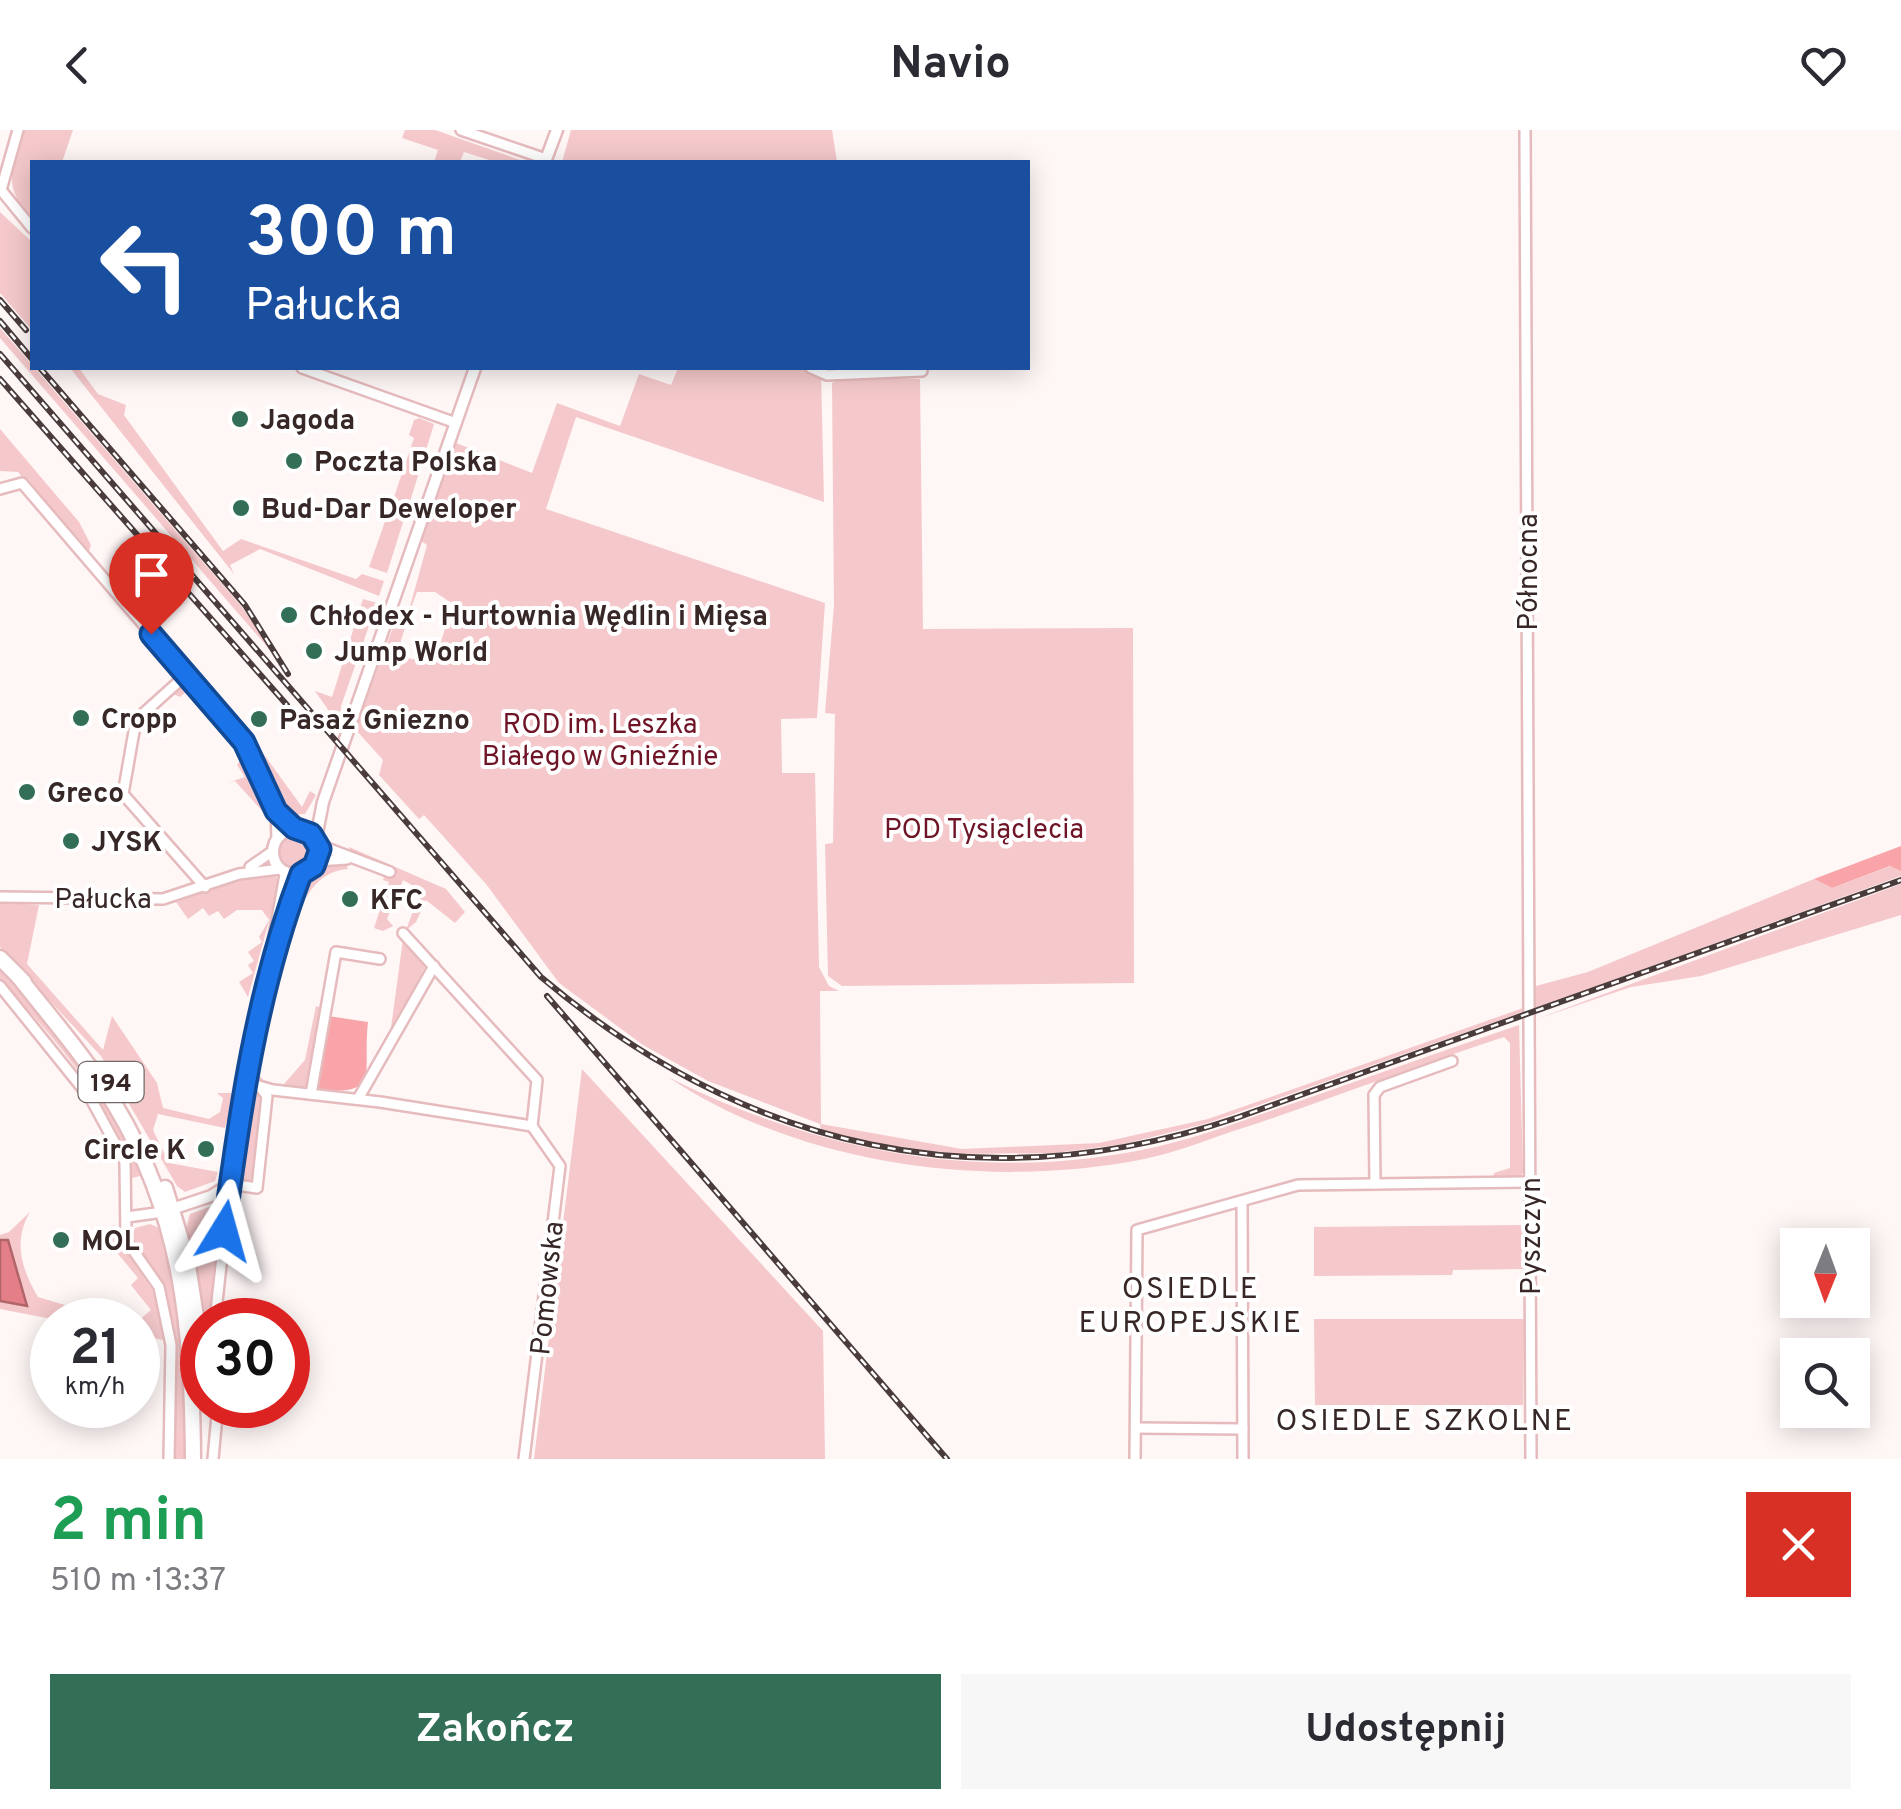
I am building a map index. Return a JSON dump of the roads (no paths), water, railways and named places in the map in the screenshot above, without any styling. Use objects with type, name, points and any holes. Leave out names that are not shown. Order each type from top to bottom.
[{"type":"main road","name":"194","points":[[0,958],[60,1017],[114,1086],[149,1148],[192,1298]]},
{"type":"main road","name":"194","points":[[168,1210],[190,1333],[193,1459]]},
{"type":"main road","name":"194","points":[[193,1459],[198,1428]]},
{"type":"street","points":[[18,130],[2,190],[30,225]]},
{"type":"street","points":[[461,130],[543,160]]},
{"type":"street","points":[[546,160],[557,130]]},
{"type":"street","name":"Północna","points":[[1525,130],[1530,1014]]},
{"type":"street","points":[[308,370],[456,423]]},
{"type":"street","points":[[318,862],[323,802],[474,370]]},
{"type":"street","points":[[815,370],[826,375],[922,370]]},
{"type":"street","points":[[0,488],[22,483],[244,742],[276,811],[278,838],[273,851],[283,870],[275,943],[245,1082],[217,1298]]},
{"type":"street","name":"Pałucka","points":[[186,675],[136,720],[123,794],[205,887]]},
{"type":"street","points":[[278,838],[297,828],[323,802]]},
{"type":"street","points":[[276,811],[317,842],[390,872]]},
{"type":"street","name":"Pałucka","points":[[0,897],[162,898],[239,874],[273,851]]},
{"type":"street","points":[[275,943],[301,874],[318,862],[350,858]]},
{"type":"street","points":[[283,870],[301,874]]},
{"type":"street","name":"Pałucka","points":[[239,874],[283,870]]},
{"type":"street","points":[[245,1082],[532,1126],[537,1080],[403,932]]},
{"type":"street","points":[[311,1094],[336,952],[380,959]]},
{"type":"street","points":[[358,1099],[434,966]]},
{"type":"street","points":[[0,986],[54,1049],[116,1140],[128,1171],[128,1247],[158,1288],[171,1348],[169,1459]]},
{"type":"street","name":"Pyszczyn","points":[[1530,1014],[1532,1459]]},
{"type":"street","points":[[1376,1184],[1374,1095],[1380,1087],[1452,1062]]},
{"type":"street","points":[[128,1217],[168,1210],[211,1196],[230,1184],[256,1188],[268,1096],[260,1086]]},
{"type":"street","name":"Pomowska","points":[[524,1459],[560,1166],[532,1126]]},
{"type":"street","points":[[1135,1459],[1137,1230],[1298,1185],[1530,1182]]},
{"type":"street","points":[[1242,1201],[1243,1459]]},
{"type":"street","points":[[212,1459],[215,1428]]},
{"type":"street","points":[[1136,1428],[1242,1428]]},
{"type":"railway","points":[[0,300],[26,330]]},
{"type":"railway","points":[[0,321],[30,357]]},
{"type":"railway","points":[[0,354],[541,977],[619,1036],[701,1084],[784,1120],[871,1145],[960,1157],[1051,1156],[1144,1143],[1239,1117],[1901,880]]},
{"type":"railway","points":[[42,370],[245,605],[288,674]]},
{"type":"railway","points":[[0,379],[287,705]]},
{"type":"railway","points":[[547,996],[947,1459]]},
{"type":"place","name":"Jagoda","points":[[240,419]]},
{"type":"place","name":"Poczta Polska","points":[[294,461]]},
{"type":"place","name":"Bud-Dar Deweloper","points":[[241,508]]},
{"type":"place","name":"Chłodex - Hurtownia Wędlin i Mięsa","points":[[289,615]]},
{"type":"place","name":"Jump World","points":[[314,651]]},
{"type":"place","name":"Cropp","points":[[81,718]]},
{"type":"place","name":"Pasaż Gniezno","points":[[259,719]]},
{"type":"place","name":"Greco","points":[[27,792]]},
{"type":"place","name":"JYSK","points":[[71,841]]},
{"type":"place","name":"KFC","points":[[350,899]]},
{"type":"place","name":"Circle K","points":[[206,1149]]},
{"type":"place","name":"MOL","points":[[61,1240]]},
{"type":"district","name":"OSIEDLE EUROPEJSKIE","points":[[1191,1305]]},
{"type":"district","name":"OSIEDLE SZKOLNE","points":[[1425,1420]]},
{"type":"park label","name":"ROD im. Leszka Białego w Gnieźnie","points":[[600,739]]},
{"type":"park label","name":"POD Tysiąclecia","points":[[984,828]]}]
